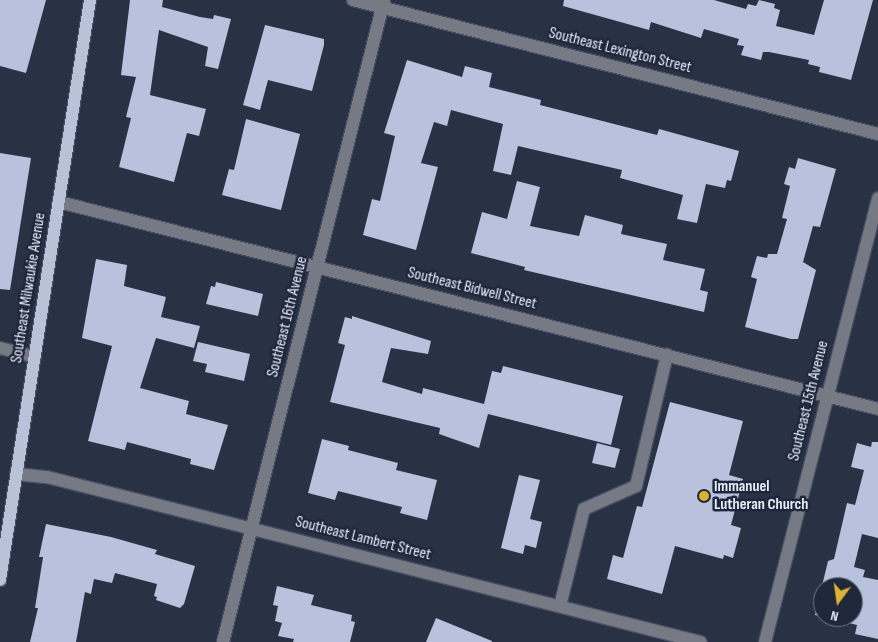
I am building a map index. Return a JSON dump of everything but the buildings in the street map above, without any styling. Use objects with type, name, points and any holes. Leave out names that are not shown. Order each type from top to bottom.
[{"type":"main road","name":"Southeast Milwaukie Avenue","points":[[0,580],[90,0]]},
{"type":"street","name":"Southeast Lexington Street","points":[[353,0],[383,4],[878,134]]},
{"type":"street","name":"Southeast 16th Avenue","points":[[223,642],[383,4]]},
{"type":"street","name":"Southeast 15th Avenue","points":[[765,642],[878,198]]},
{"type":"street","name":"Southeast Bidwell Street","points":[[58,202],[878,409]]},
{"type":"street","points":[[0,348],[35,357]]},
{"type":"street","points":[[560,606],[584,509],[636,486],[667,355]]},
{"type":"street","name":"Southeast Lambert Street","points":[[16,474],[47,477],[700,642]]},
{"type":"place","name":"Immanuel Lutheran Church","points":[[704,496]]}]
